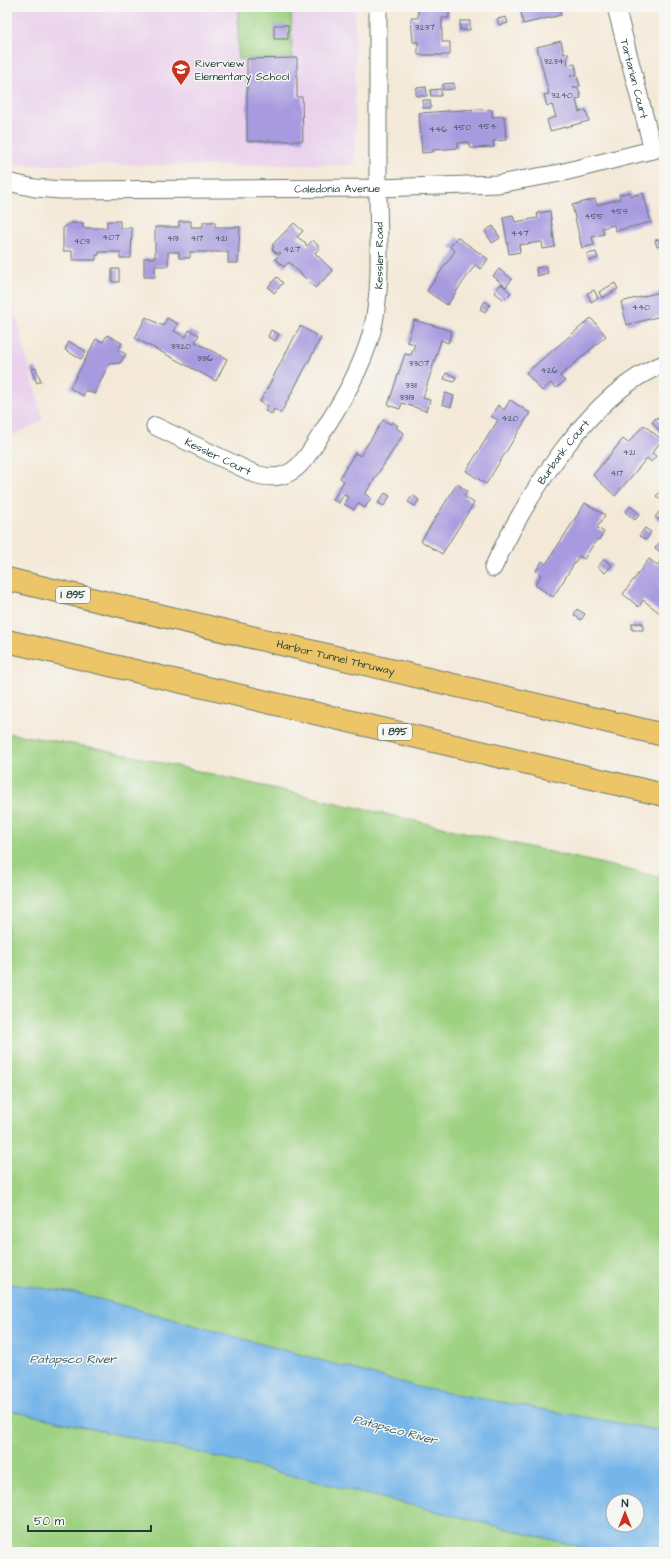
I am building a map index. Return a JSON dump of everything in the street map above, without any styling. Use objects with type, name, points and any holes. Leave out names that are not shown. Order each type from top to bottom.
[{"type":"highway","name":"Harbor Tunnel Thruway","points":[[7,579],[664,735]]},
{"type":"highway","name":"I 895","points":[[7,641],[664,796]]},
{"type":"street","name":"Kessler Road","points":[[283,476],[295,471],[305,461],[347,392],[366,351],[376,311],[379,282],[378,7]]},
{"type":"street","name":"Tartarian Court","points":[[616,7],[658,148]]},
{"type":"street","name":"Caledonia Avenue","points":[[7,182],[24,187],[62,190],[470,186],[530,180],[658,148]]},
{"type":"street","name":"Burbank Court","points":[[493,568],[506,541],[524,510],[562,452],[587,421],[607,399],[627,384],[652,368],[664,364]]},
{"type":"street","name":"Kessler Court","points":[[155,426],[265,478],[283,476]]},
{"type":"shaded area","name":"Riverview Elementary School","points":[[7,7],[355,7],[355,165],[7,165]]},
{"type":"shaded area","points":[[7,281],[43,420],[7,438]]},
{"type":"green space","points":[[238,7],[291,7],[292,58],[238,59]]},
{"type":"green space","points":[[7,733],[102,749],[664,878],[664,1552],[7,1552]]},
{"type":"water","name":"Patapsco River","points":[[7,1283],[81,1294],[422,1388],[664,1431],[664,1552],[601,1552],[192,1451],[7,1410]]},
{"type":"building","points":[[418,7],[449,7],[449,18],[442,18],[442,42],[450,42],[450,55],[418,55],[418,42],[413,42],[411,18],[418,18]]},
{"type":"building","points":[[529,7],[559,7],[561,15],[523,24],[521,12],[530,10]]},
{"type":"building","points":[[506,17],[508,23],[499,25],[497,19]]},
{"type":"building","points":[[460,21],[470,21],[470,30],[460,30]]},
{"type":"building","points":[[274,25],[288,25],[288,39],[274,39]]},
{"type":"building","points":[[561,41],[564,54],[568,53],[567,65],[575,64],[577,74],[570,76],[577,76],[580,86],[573,88],[578,88],[581,98],[576,99],[579,112],[586,110],[589,121],[550,131],[547,120],[556,117],[552,105],[547,106],[544,95],[549,94],[537,47]]},
{"type":"building","points":[[297,58],[297,97],[302,97],[303,141],[247,141],[247,59]]},
{"type":"building","points":[[454,83],[454,89],[443,90],[443,84]]},
{"type":"building","points":[[426,87],[427,96],[416,96],[416,88]]},
{"type":"building","points":[[441,89],[441,96],[431,96],[430,90]]},
{"type":"building","points":[[423,100],[430,100],[431,108],[423,108]]},
{"type":"building","points":[[479,109],[492,110],[492,117],[504,116],[506,140],[493,141],[494,147],[470,148],[469,142],[458,143],[458,148],[433,150],[433,152],[422,153],[419,113]]},
{"type":"building","points":[[630,192],[631,196],[643,193],[651,222],[615,231],[614,225],[602,228],[604,234],[592,237],[594,245],[582,248],[572,205],[595,199],[597,205],[620,199],[619,195]]},
{"type":"building","points":[[550,211],[555,247],[543,249],[542,242],[519,245],[520,252],[509,254],[503,217],[513,215],[515,222],[538,218],[537,213]]},
{"type":"building","points":[[107,221],[120,221],[120,228],[132,228],[131,258],[120,258],[120,252],[99,252],[99,255],[96,255],[96,260],[72,260],[72,251],[63,251],[63,228],[70,223],[83,223],[83,228],[107,228]]},
{"type":"building","points":[[179,221],[191,221],[191,227],[203,227],[203,222],[215,222],[215,227],[240,227],[238,263],[228,263],[228,252],[190,252],[190,258],[179,258],[179,252],[168,252],[168,266],[155,266],[155,277],[144,277],[144,258],[155,258],[155,227],[179,227]]},
{"type":"building","points":[[294,223],[303,231],[297,237],[306,243],[305,244],[307,246],[313,240],[320,248],[315,253],[333,271],[315,288],[289,262],[284,267],[275,259],[281,253],[279,252],[277,254],[272,249],[274,246],[272,245]]},
{"type":"building","points":[[493,226],[500,238],[492,243],[485,231]]},
{"type":"building","points":[[457,237],[488,259],[481,269],[475,265],[447,305],[427,291],[455,251],[450,247]]},
{"type":"building","points":[[664,238],[664,245],[657,247],[655,240]]},
{"type":"building","points":[[596,252],[598,258],[589,261],[587,254]]},
{"type":"building","points":[[546,266],[548,273],[537,276],[536,268]]},
{"type":"building","points":[[112,269],[119,269],[119,282],[112,282]]},
{"type":"building","points":[[499,269],[512,279],[506,287],[493,276]]},
{"type":"building","points":[[277,277],[283,283],[274,293],[268,287]]},
{"type":"building","points":[[615,283],[618,289],[602,298],[599,292]]},
{"type":"building","points":[[501,284],[511,293],[504,300],[494,292]]},
{"type":"building","points":[[594,290],[598,298],[591,302],[587,293]]},
{"type":"building","points":[[664,291],[664,315],[627,325],[621,302]]},
{"type":"building","points":[[485,301],[490,305],[485,312],[480,309]]},
{"type":"building","points":[[146,317],[163,326],[167,318],[178,324],[174,331],[186,337],[189,330],[199,335],[195,342],[227,359],[216,381],[135,338]]},
{"type":"building","points":[[591,318],[606,336],[560,376],[565,381],[556,388],[551,383],[542,391],[526,373]]},
{"type":"building","points":[[414,320],[452,331],[448,343],[441,340],[423,398],[430,400],[426,411],[402,403],[400,409],[388,405],[405,354],[411,355],[415,344],[407,342]]},
{"type":"building","points":[[300,326],[321,338],[281,413],[274,409],[272,414],[265,411],[268,406],[260,402]]},
{"type":"building","points":[[271,330],[279,334],[275,341],[268,337]]},
{"type":"building","points":[[107,335],[122,343],[118,350],[126,354],[120,363],[109,364],[94,394],[86,390],[83,396],[70,388],[96,339],[103,342]]},
{"type":"building","points":[[69,342],[86,351],[81,359],[65,350]]},
{"type":"building","points":[[36,368],[41,381],[37,383],[31,369]]},
{"type":"building","points":[[446,373],[456,377],[454,382],[444,379]]},
{"type":"building","points":[[445,393],[454,396],[451,407],[442,404]]},
{"type":"building","points":[[510,400],[530,413],[486,484],[466,471],[498,420],[491,416],[498,405],[504,410]]},
{"type":"building","points":[[657,417],[664,426],[664,433],[662,435],[652,422]]},
{"type":"building","points":[[383,420],[391,424],[392,422],[398,426],[396,428],[404,433],[365,494],[371,498],[365,508],[358,503],[354,510],[344,504],[348,497],[344,494],[339,503],[333,500],[344,481],[340,478],[355,453],[360,456]]},
{"type":"building","points":[[644,425],[662,440],[652,453],[656,456],[651,462],[647,458],[615,496],[593,475],[623,439],[628,443]]},
{"type":"building","points":[[457,484],[467,491],[464,496],[474,503],[442,554],[421,541]]},
{"type":"building","points":[[663,489],[664,497],[661,500],[656,496]]},
{"type":"building","points":[[385,493],[390,496],[384,506],[378,503]]},
{"type":"building","points":[[413,495],[419,500],[415,506],[408,502]]},
{"type":"building","points":[[585,503],[605,515],[597,528],[604,532],[599,540],[597,539],[584,559],[579,556],[553,597],[535,585],[541,575],[536,571],[542,561],[546,564]]},
{"type":"building","points":[[630,506],[640,514],[635,520],[625,512]]},
{"type":"building","points":[[659,512],[664,516],[662,522],[655,517]]},
{"type":"building","points":[[645,528],[651,532],[646,540],[639,536]]},
{"type":"building","points":[[664,537],[664,555],[655,548]]},
{"type":"building","points":[[664,557],[664,608],[660,613],[643,600],[639,607],[623,594],[649,559],[657,565]]},
{"type":"building","points":[[604,559],[612,565],[605,573],[598,567]]},
{"type":"building","points":[[577,609],[585,614],[581,620],[574,615]]},
{"type":"building","points":[[632,623],[643,623],[643,630],[632,630]]},
{"type":"place","name":"Riverview Elementary School","points":[[181,86]]}]
